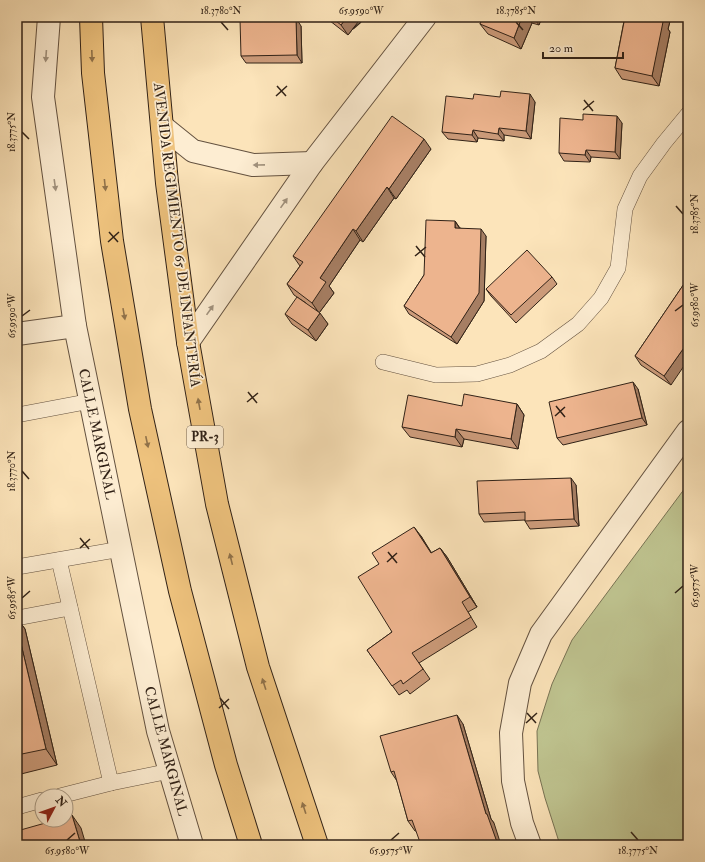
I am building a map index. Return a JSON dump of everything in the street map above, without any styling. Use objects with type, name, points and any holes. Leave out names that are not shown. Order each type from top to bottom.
[{"type":"main road","points":[[91,17],[93,73],[112,241],[140,409],[180,591],[226,765],[251,845]]},
{"type":"main road","name":"AVENIDA REGIMIENTO 65 DE INFANTERÍA","points":[[152,17],[168,183],[188,342],[217,504],[256,659],[317,845]]},
{"type":"street","name":"CALLE MARGINAL","points":[[49,17],[43,97],[75,326],[158,731],[192,845]]},
{"type":"street","points":[[188,342],[312,163],[425,17]]},
{"type":"street","points":[[162,126],[193,151],[253,165],[312,163]]},
{"type":"street","points":[[17,334],[75,326]]},
{"type":"street","points":[[530,845],[522,823],[513,781],[511,733],[520,683],[541,634],[688,431]]},
{"type":"lane","points":[[383,362],[436,375],[477,374],[510,365],[541,351],[578,324],[601,298],[618,268],[625,209],[640,176],[664,143],[688,114]]},
{"type":"lane","points":[[17,415],[91,401]]},
{"type":"lane","points":[[17,567],[121,549]]},
{"type":"lane","points":[[59,560],[111,783]]},
{"type":"lane","points":[[17,618],[70,608]]},
{"type":"lane","points":[[74,792],[170,771]]},
{"type":"lane","points":[[17,807],[34,802]]},
{"type":"green space","points":[[688,484],[688,845],[560,845],[538,771],[537,731],[552,684],[572,640]]},
{"type":"building","points":[[331,17],[347,17],[341,25]]},
{"type":"building","points":[[483,17],[522,17],[514,38],[480,24]]},
{"type":"building","points":[[625,17],[661,17],[660,21],[663,22],[652,76],[615,68]]},
{"type":"building","points":[[296,18],[297,55],[241,56],[240,19]]},
{"type":"building","points":[[501,91],[530,94],[526,131],[499,128],[498,134],[473,130],[472,135],[442,132],[446,96],[473,99],[474,94],[500,97]]},
{"type":"building","points":[[583,114],[617,116],[615,152],[586,150],[585,155],[559,153],[560,118],[583,120]]},
{"type":"building","points":[[392,116],[424,139],[389,189],[387,187],[356,231],[353,229],[320,278],[326,282],[312,303],[287,284],[303,262],[293,256]]},
{"type":"building","points":[[426,220],[455,221],[455,228],[481,229],[479,293],[451,337],[404,306],[424,275]]},
{"type":"building","points":[[527,250],[552,277],[511,315],[486,289]]},
{"type":"building","points":[[688,278],[688,342],[664,376],[635,356]]},
{"type":"building","points":[[297,297],[320,313],[308,330],[285,314]]},
{"type":"building","points":[[633,382],[642,418],[557,438],[549,402]]},
{"type":"building","points":[[464,394],[517,404],[511,439],[456,429],[455,437],[402,427],[408,395],[462,406]]},
{"type":"building","points":[[571,478],[574,519],[525,521],[525,512],[479,514],[477,481]]},
{"type":"building","points":[[414,527],[431,553],[440,548],[470,597],[462,602],[471,617],[412,653],[423,669],[403,684],[401,680],[392,686],[367,650],[392,632],[358,577],[379,564],[372,553]]},
{"type":"building","points":[[17,627],[46,749],[17,755]]},
{"type":"building","points":[[457,715],[486,814],[498,845],[421,845],[412,820],[408,821],[394,771],[391,772],[380,736]]},
{"type":"building","points":[[74,822],[81,845],[17,845],[17,831],[34,826],[34,828],[74,828]]}]
